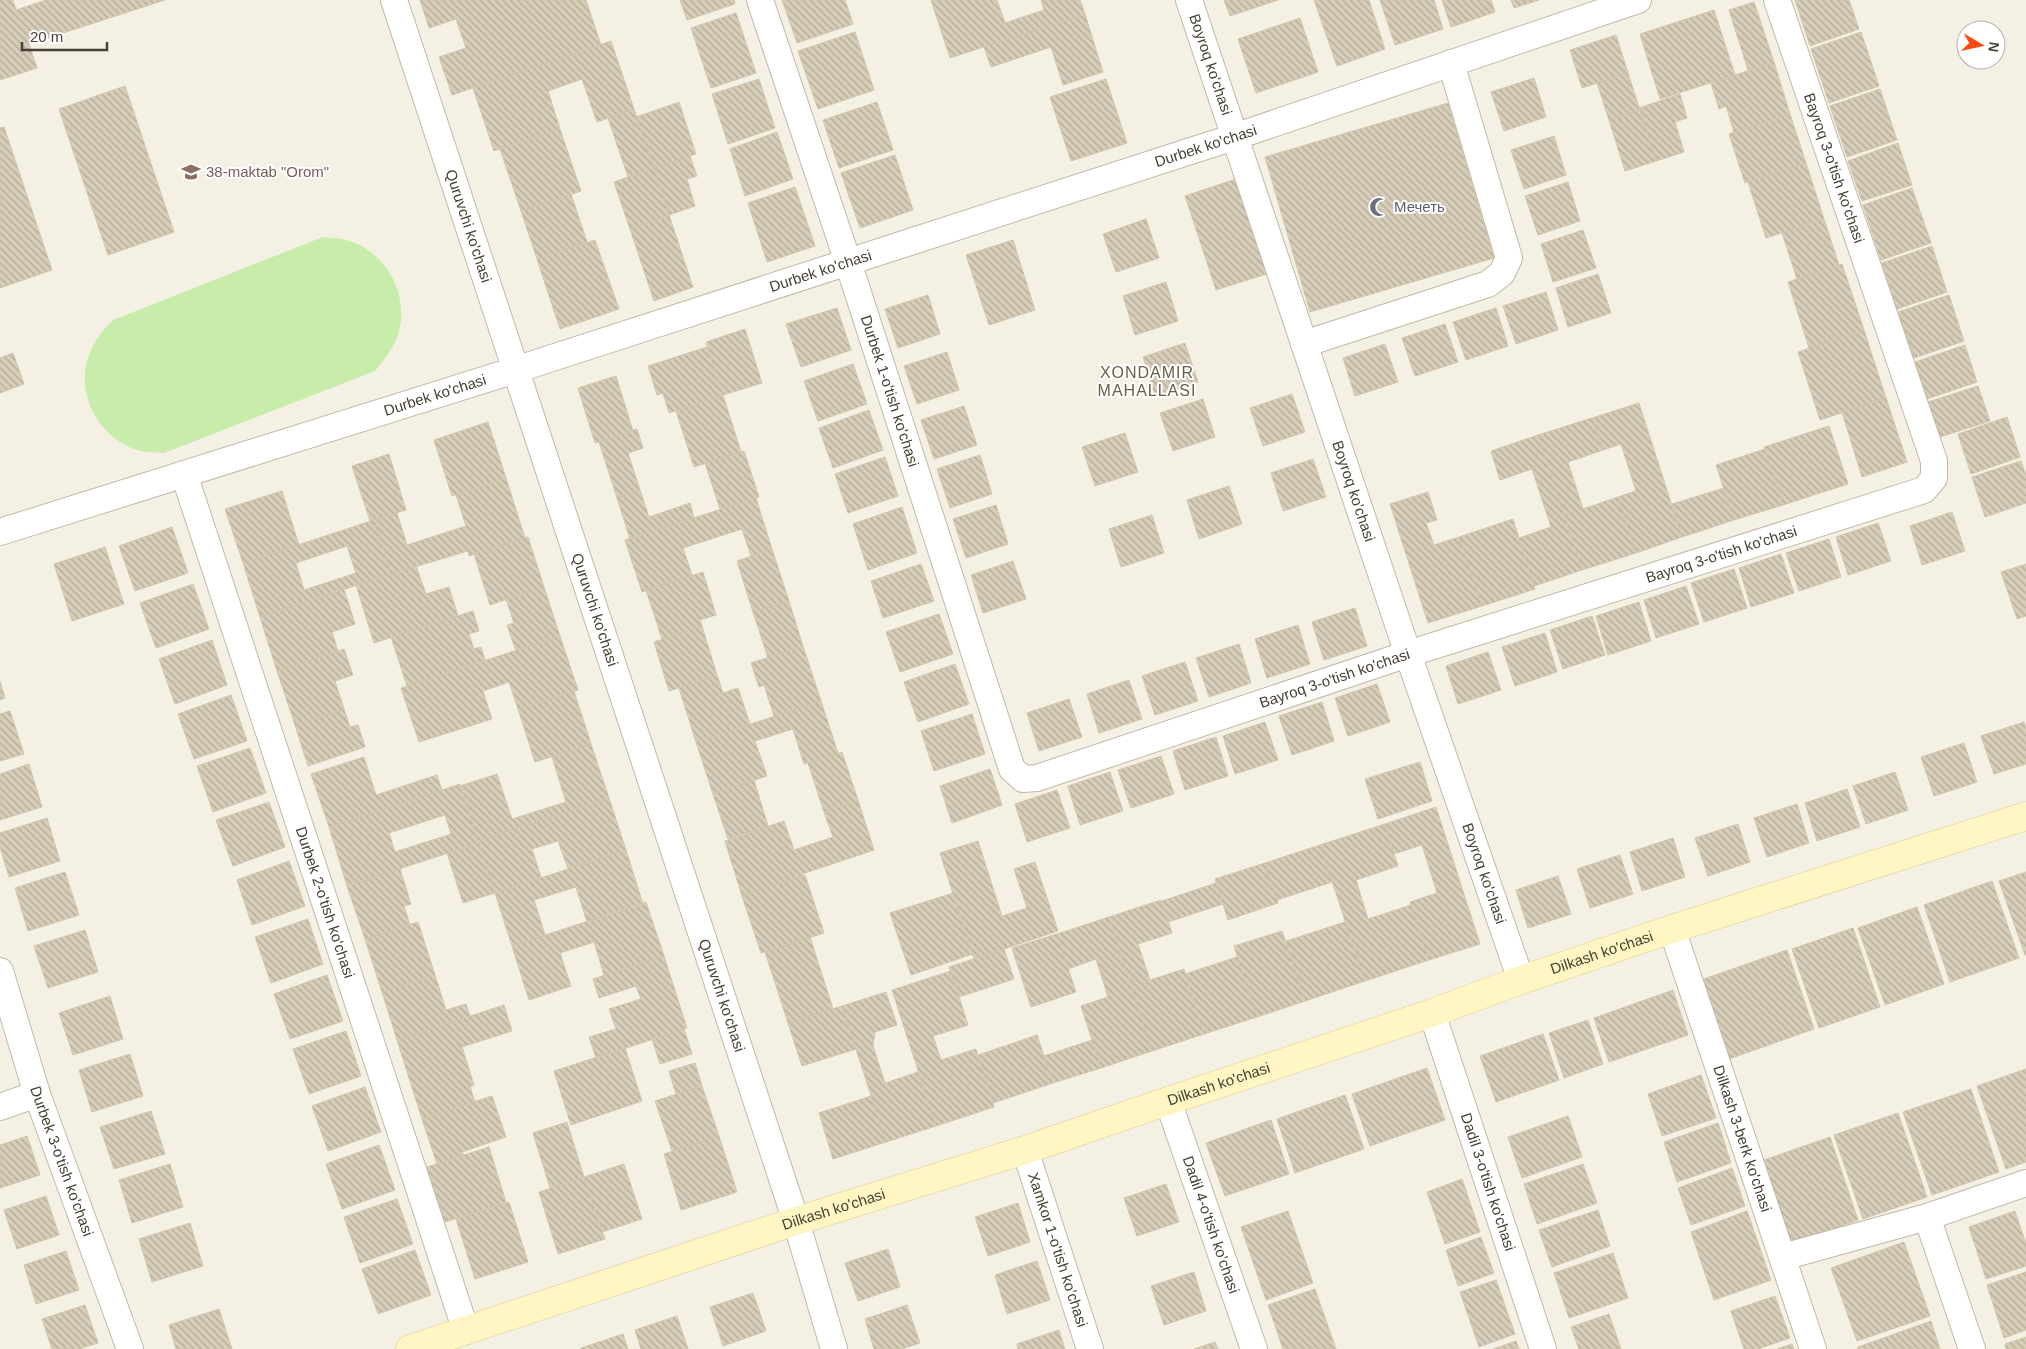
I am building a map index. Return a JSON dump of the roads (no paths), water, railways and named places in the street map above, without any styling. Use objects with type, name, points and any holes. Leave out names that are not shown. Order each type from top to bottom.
[{"type":"street","name":"Quruvchi ko'chasi","points":[[394,0],[796,1221],[834,1349]]},
{"type":"street","name":"Durbek 1-o'tish ko'chasi","points":[[760,0],[848,262],[1012,769],[1023,779]]},
{"type":"street","name":"Boyroq ko'chasi","points":[[1189,0],[1408,654],[1521,980]]},
{"type":"street","name":"Durbek ko'chasi","points":[[0,532],[515,370],[1234,137],[1638,0]]},
{"type":"street","name":"Bayroq 3-o'tish ko'chasi","points":[[1023,779],[1037,778],[1408,654],[1924,490],[1934,478],[1934,462],[1931,452],[1776,0]]},
{"type":"street","points":[[1304,344],[1488,284],[1502,273],[1509,258],[1451,63]]},
{"type":"street","name":"Durbek 2-o'tish ko'chasi","points":[[184,474],[466,1331]]},
{"type":"street","name":"Dilkash ko'chasi","points":[[410,1349],[796,1221],[1025,1150],[1432,1013],[1521,980],[1672,929],[2026,816]]},
{"type":"street","name":"Dilkash 3-berk ko'chasi","points":[[1672,929],[1813,1349]]},
{"type":"street","name":"Durbek 3-o'tish ko'chasi","points":[[0,971],[37,1094],[130,1349]]},
{"type":"street","name":"Dadil 3-o'tish ko'chasi","points":[[1432,1013],[1543,1349]]},
{"type":"street","points":[[0,1107],[37,1094]]},
{"type":"street","name":"Dadil 4-o'tish ko'chasi","points":[[1168,1101],[1254,1349]]},
{"type":"street","name":"Xamkor 1-o'tish ko'chasi","points":[[1025,1150],[1090,1349]]},
{"type":"street","points":[[1783,1256],[1927,1217],[2026,1183]]},
{"type":"street","points":[[1927,1217],[1972,1349]]},
{"type":"place","name":"38-maktab \"Orom\"","points":[[191,172]]},
{"type":"place","name":"Мечеть","points":[[1379,207]]},
{"type":"district","name":"XONDAMIR MAHALLASI","points":[[1147,381]]}]
